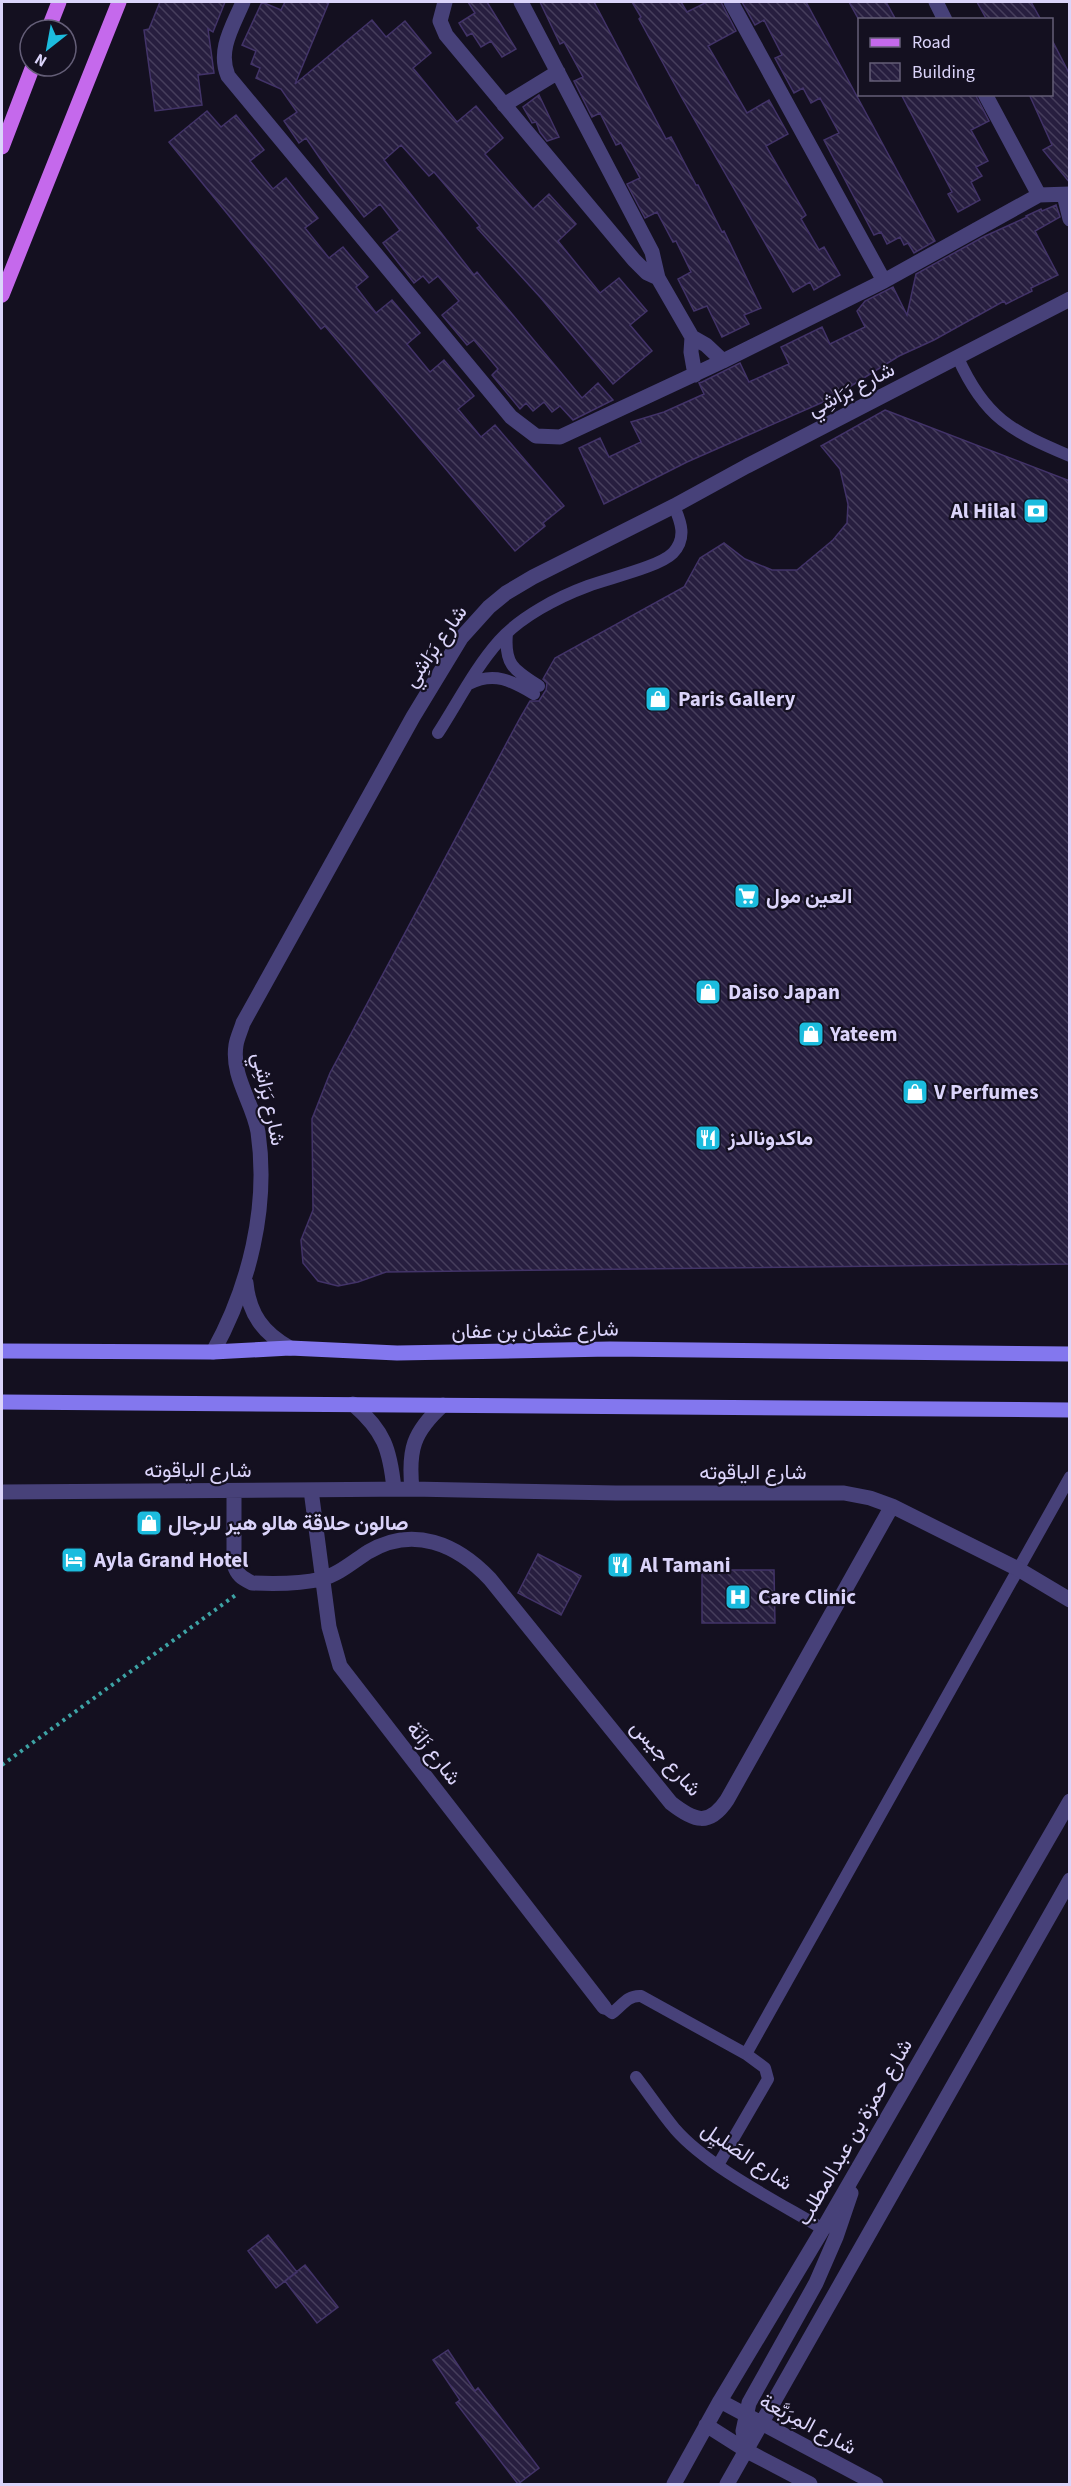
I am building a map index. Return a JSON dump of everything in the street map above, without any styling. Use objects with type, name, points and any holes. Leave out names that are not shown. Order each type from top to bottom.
[{"type":"main road","points":[[53,18],[59,2]]},
{"type":"main road","points":[[2,295],[119,2]]},
{"type":"main road","points":[[2,147],[28,78]]},
{"type":"main road","name":"شارع عثمان بن عفان","points":[[2,1351],[213,1352],[290,1348],[397,1353],[610,1349],[1070,1354]]},
{"type":"main road","points":[[2,1402],[1070,1410]]},
{"type":"street","points":[[243,2],[224,49],[224,65],[228,76],[511,417],[536,436],[560,437],[695,375],[884,281],[1039,195],[1067,194],[1070,219]]},
{"type":"street","points":[[445,2],[440,21],[446,35],[634,260],[647,273],[658,278]]},
{"type":"street","points":[[521,2],[652,252],[658,278],[692,337],[706,345],[723,361]]},
{"type":"street","points":[[731,2],[884,281]]},
{"type":"street","points":[[936,2],[944,18]]},
{"type":"street","points":[[504,105],[558,72]]},
{"type":"street","points":[[986,96],[1039,195]]},
{"type":"street","name":"شارع بَرَاشِي","points":[[213,1352],[246,1280],[260,1203],[260,1150],[252,1108],[240,1082],[236,1066],[236,1045],[243,1023],[413,717],[461,638],[475,621],[506,593],[533,577],[1070,300]]},
{"type":"street","points":[[692,337],[691,352],[695,375]]},
{"type":"street","name":"شارع بَرَاشِي","points":[[246,1280],[247,1297],[253,1314],[262,1328],[275,1340],[290,1348]]},
{"type":"street","points":[[353,1404],[369,1418],[382,1435],[389,1452],[394,1489]]},
{"type":"street","points":[[412,1489],[410,1455],[416,1435],[443,1405]]},
{"type":"street","name":"شارع الياقوته","points":[[2,1492],[412,1489],[616,1493],[844,1492],[892,1506],[1018,1569],[1070,1600]]},
{"type":"street","name":"شارع زَانَة","points":[[311,1490],[332,1641],[340,1666],[604,2007]]},
{"type":"street","points":[[234,1491],[234,1564],[242,1578],[252,1583],[322,1579]]},
{"type":"street","name":"شارع جيس","points":[[322,1579],[394,1540],[419,1538],[444,1544],[461,1553],[490,1580],[671,1803],[692,1817],[702,1819],[713,1816],[727,1800],[892,1506]]},
{"type":"street","name":"شارع حمزة بن عبدالمطلب","points":[[674,2484],[706,2425],[823,2229],[1070,1801]]},
{"type":"street","points":[[727,2484],[764,2424],[1070,1880]]},
{"type":"street","points":[[747,2451],[743,2431],[745,2414],[816,2283],[836,2237],[863,2159]]},
{"type":"street","name":"شارع المِرَبَّعة","points":[[720,2401],[876,2484]]},
{"type":"street","points":[[706,2425],[747,2451],[810,2484]]},
{"type":"lane","points":[[958,358],[971,386],[989,409],[1012,429],[1030,440],[1070,456]]},
{"type":"lane","points":[[438,733],[483,661],[507,633],[561,598],[668,557],[680,542],[682,526],[674,506]]},
{"type":"lane","points":[[469,684],[485,677],[502,678],[536,690],[510,665],[506,648],[507,633]]},
{"type":"lane","points":[[746,2054],[1070,1477]]},
{"type":"lane","points":[[604,2007],[612,2013],[627,1999],[634,1995],[641,1996],[746,2054],[765,2068],[768,2079],[718,2165]]},
{"type":"lane","name":"شارع الصَليِل","points":[[636,2077],[675,2129],[718,2165],[823,2229]]},
{"type":"path","points":[[2,1765],[252,1583]]},
{"type":"building","points":[[160,2],[225,2],[213,32],[208,29],[214,73],[198,75],[202,105],[155,111],[144,30],[149,29]]},
{"type":"building","points":[[262,2],[281,10],[285,2],[329,2],[295,84],[372,20],[386,37],[405,21],[431,53],[413,68],[457,122],[476,106],[503,138],[485,154],[533,209],[549,194],[576,224],[558,241],[600,293],[619,278],[647,311],[630,325],[652,351],[613,384],[540,297],[477,228],[480,226],[434,172],[429,176],[401,145],[384,160],[474,275],[477,272],[582,398],[598,383],[613,400],[573,420],[560,406],[552,412],[544,402],[533,411],[526,403],[520,409],[492,375],[498,369],[474,340],[467,345],[442,315],[459,301],[438,276],[429,283],[423,276],[414,283],[383,243],[400,230],[380,204],[364,217],[306,138],[299,143],[284,121],[297,112],[281,89],[256,78],[260,68],[251,64],[256,51],[242,45]]},
{"type":"building","points":[[468,2],[487,2],[516,49],[502,57],[491,41],[481,47],[472,33],[467,36],[459,23],[475,13]]},
{"type":"building","points":[[540,2],[594,2],[666,139],[671,137],[722,232],[724,231],[761,308],[744,315],[749,324],[722,337],[707,306],[694,311],[678,279],[691,272],[676,241],[673,242],[657,212],[645,218],[627,184],[640,178],[621,143],[616,145],[600,113],[592,117],[574,81],[583,77],[564,42],[560,44]]},
{"type":"building","points":[[632,2],[681,2],[687,12],[707,2],[721,2],[736,31],[708,46],[747,113],[769,100],[788,134],[766,146],[806,215],[801,219],[819,250],[824,247],[840,275],[814,290],[810,282],[793,292],[682,98]]},
{"type":"building","points":[[742,2],[806,2],[935,241],[914,253],[908,243],[904,245],[900,237],[887,244],[881,232],[874,235],[824,140],[839,133],[820,98],[811,103],[803,88],[794,93],[775,58],[782,55],[764,20],[755,25]]},
{"type":"building","points":[[849,2],[886,2],[895,18],[858,18]]},
{"type":"building","points":[[977,2],[1031,2],[1040,18],[986,18]]},
{"type":"building","points":[[1053,42],[1070,75],[1070,183],[1043,150],[1052,145],[1030,96],[1053,96]]},
{"type":"building","points":[[539,95],[559,137],[547,141],[536,122],[532,123],[523,107]]},
{"type":"building","points":[[902,96],[976,96],[989,121],[971,130],[988,161],[976,167],[982,176],[971,182],[980,200],[958,212],[948,194],[952,192]]},
{"type":"building","points":[[207,111],[221,127],[236,115],[264,150],[250,161],[273,189],[286,178],[318,218],[305,228],[329,258],[343,247],[368,277],[356,287],[376,313],[392,300],[420,333],[407,344],[430,372],[444,360],[474,396],[458,409],[481,437],[495,425],[564,506],[543,523],[545,526],[515,551],[325,326],[321,329],[169,142]]},
{"type":"building","points":[[1056,205],[1060,217],[1035,231],[1058,275],[1031,288],[1032,291],[1006,304],[1004,301],[934,340],[899,356],[830,399],[687,462],[604,504],[579,448],[600,438],[609,457],[641,442],[631,422],[664,412],[704,394],[699,383],[740,363],[749,382],[789,364],[781,347],[822,327],[830,344],[865,327],[857,311],[865,301],[893,287],[907,315],[916,274],[983,237],[1041,209],[1042,211]]},
{"type":"building","name":"العين مول","points":[[885,410],[1070,481],[1070,1264],[386,1272],[338,1286],[318,1281],[303,1263],[301,1240],[313,1210],[312,1119],[330,1073],[520,718],[530,701],[539,701],[546,690],[547,683],[543,679],[555,658],[684,587],[700,558],[724,543],[745,559],[772,570],[797,570],[833,540],[847,523],[848,504],[840,469],[821,446]]},
{"type":"building","points":[[538,1554],[581,1576],[561,1615],[518,1593]]},
{"type":"building","name":"Care Clinic","points":[[702,1570],[774,1570],[775,1623],[702,1623]]},
{"type":"building","points":[[268,2235],[297,2272],[276,2288],[248,2251]]},
{"type":"building","points":[[305,2265],[338,2307],[317,2323],[285,2281]]},
{"type":"building","points":[[448,2350],[475,2391],[478,2388],[539,2468],[518,2484],[456,2403],[460,2400],[433,2360]]},
{"type":"place","name":"Al Hilal","points":[[1036,511]]},
{"type":"place","name":"Paris Gallery","points":[[658,699]]},
{"type":"place","name":"العين مول","points":[[747,896]]},
{"type":"place","name":"Daiso Japan","points":[[708,992]]},
{"type":"place","name":"Yateem","points":[[811,1034]]},
{"type":"place","name":"V Perfumes","points":[[915,1092]]},
{"type":"place","name":"ماكدونالدز","points":[[708,1138]]},
{"type":"place","name":"صالون حلاقة هالو هير للرجال","points":[[149,1523]]},
{"type":"place","name":"Ayla Grand Hotel","points":[[74,1560]]},
{"type":"place","name":"Al Tamani","points":[[620,1565]]},
{"type":"place","name":"Care Clinic","points":[[738,1597]]}]
